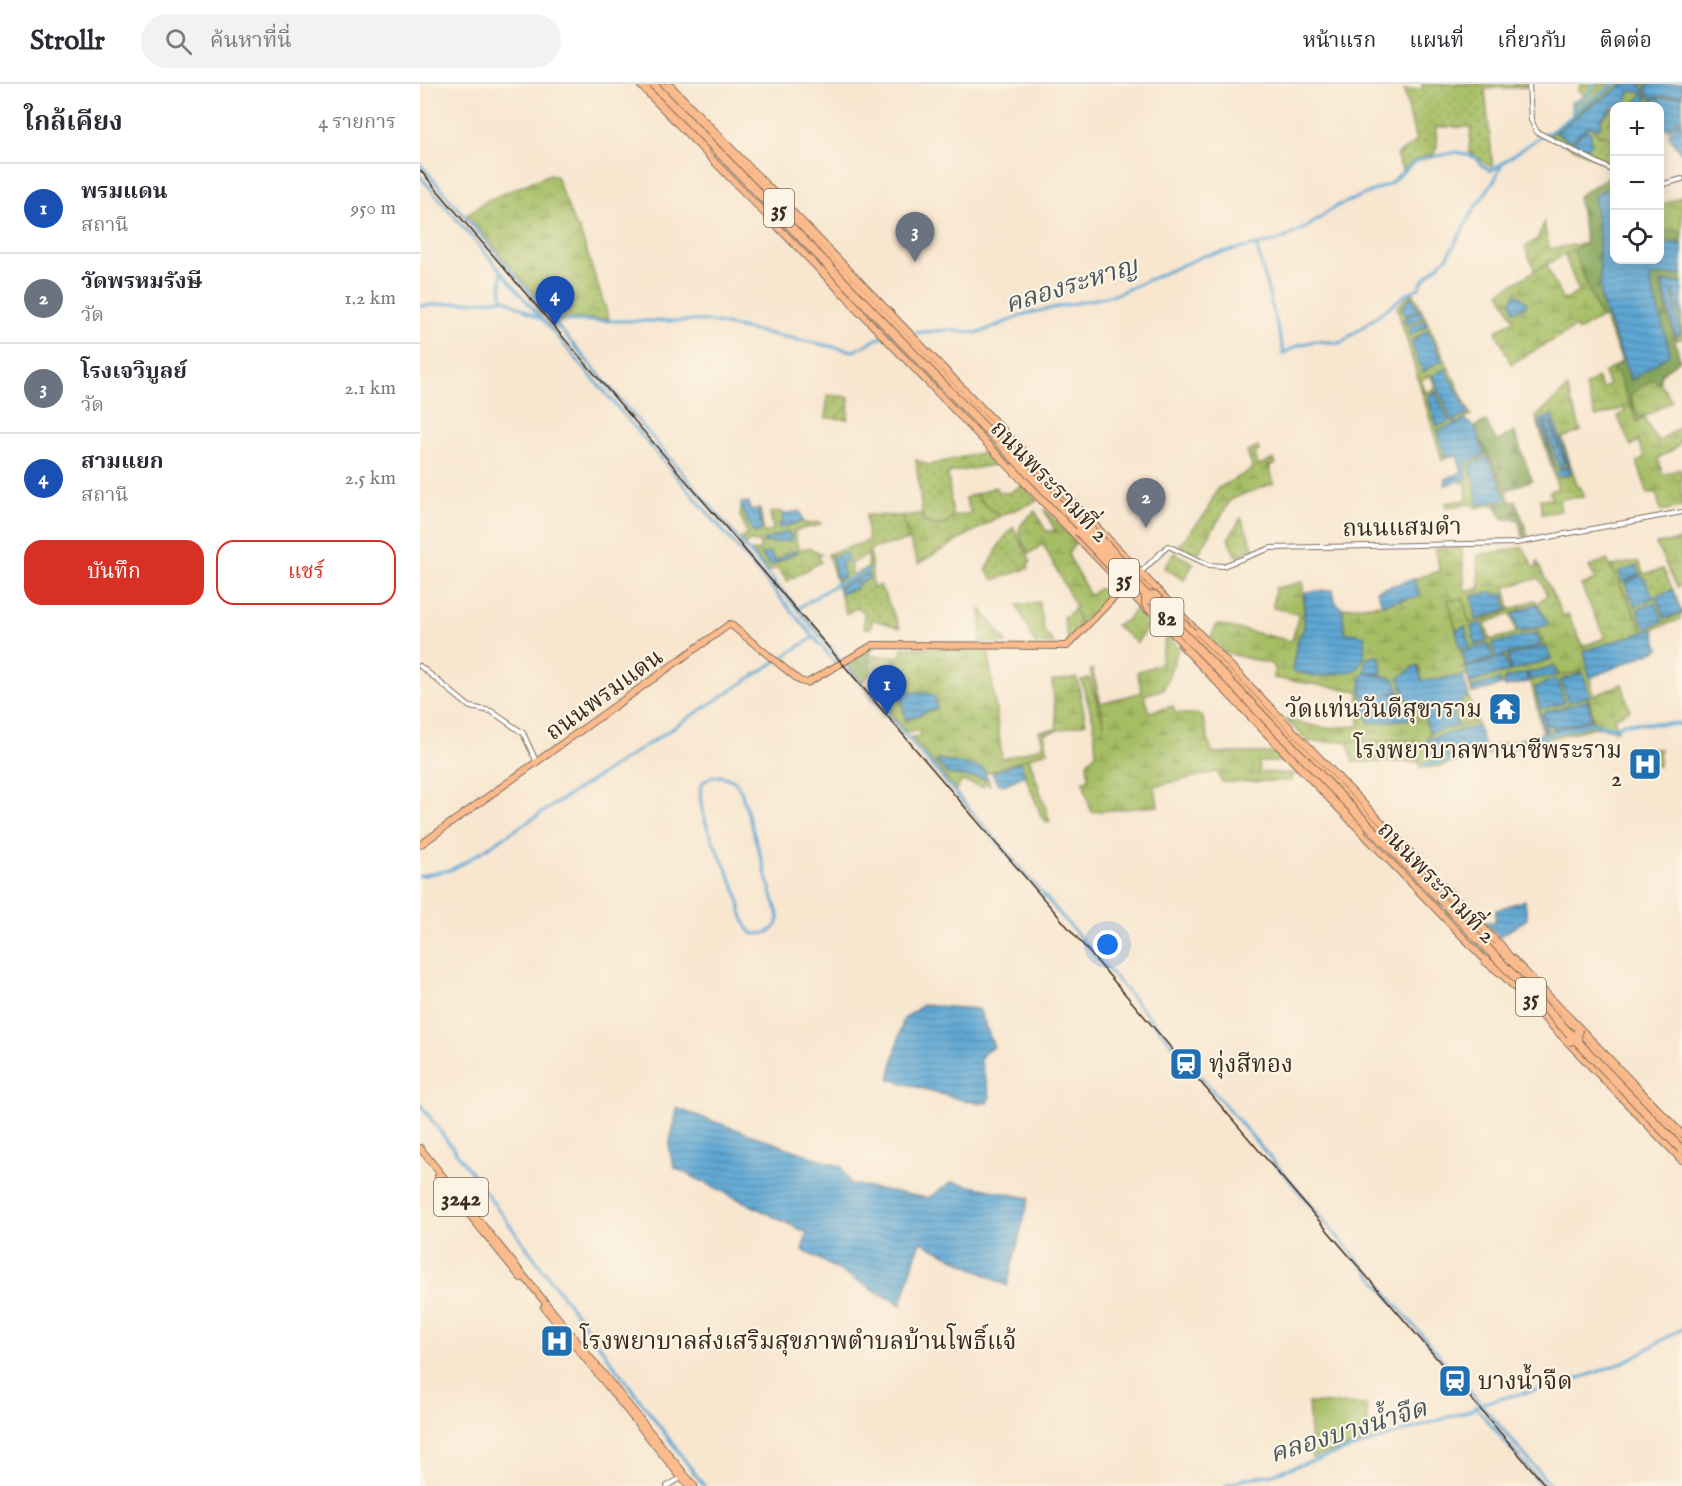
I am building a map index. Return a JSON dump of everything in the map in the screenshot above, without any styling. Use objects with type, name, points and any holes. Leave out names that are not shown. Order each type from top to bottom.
[{"type":"highway","name":"ถนนพระรามที่ 2","points":[[646,84],[711,143],[1493,953],[1682,1152]]},
{"type":"highway","name":"82","points":[[653,84],[1682,1152]]},
{"type":"highway","name":"ถนนพระรามที่ 2","points":[[660,84],[826,268],[896,335]]},
{"type":"highway","name":"82","points":[[660,84],[1682,1143]]},
{"type":"highway","points":[[699,118],[711,143]]},
{"type":"highway","points":[[687,129],[711,143]]},
{"type":"highway","points":[[826,268],[860,312]]},
{"type":"highway","points":[[1344,786],[1358,814]]},
{"type":"highway","points":[[1330,798],[1358,814]]},
{"type":"highway","name":"ถนนพระรามที่ 2","points":[[1493,953],[1682,1143]]},
{"type":"highway","points":[[1493,953],[1514,963],[1682,1135]]},
{"type":"highway","points":[[1493,953],[1503,974],[1682,1159]]},
{"type":"highway","points":[[1568,1041],[1577,1039],[1578,1029]]},
{"type":"main road","name":"ถนนพระรามที่ 2","points":[[639,84],[711,143]]},
{"type":"main road","points":[[646,84],[687,129]]},
{"type":"main road","name":"ถนนพระรามที่ 2","points":[[669,86],[711,143],[860,312],[896,335],[1049,480],[1140,573],[1344,786],[1682,1164]]},
{"type":"main road","points":[[669,86],[699,118]]},
{"type":"main road","name":"ถนนพระรามที่ 2","points":[[896,335],[1035,492],[1233,700],[1330,798],[1682,1135]]},
{"type":"main road","points":[[1035,492],[1114,571],[1120,572],[1124,569],[1123,561],[1082,519],[1049,480]]},
{"type":"main road","name":"ถนนพรมแดน","points":[[420,845],[538,764],[730,624],[804,683],[873,645],[1067,646],[1125,586]]},
{"type":"main road","points":[[1233,700],[1145,605],[1145,596],[1155,594],[1241,679]]},
{"type":"main road","name":"3242","points":[[420,1148],[688,1486]]},
{"type":"main road","name":"3242","points":[[420,1154],[694,1486]]},
{"type":"street","points":[[1529,84],[1531,123],[1540,134],[1610,169]]},
{"type":"street","points":[[1664,184],[1682,179]]},
{"type":"street","name":"ถนนแสมดำ","points":[[1140,573],[1168,546],[1209,565],[1223,566],[1271,548],[1517,543],[1682,512]]},
{"type":"street","points":[[420,666],[470,707],[491,711],[523,733],[538,764]]},
{"type":"street","points":[[667,1486],[682,1478]]},
{"type":"green space","points":[[1422,84],[1527,84],[1527,87],[1485,89],[1493,168],[1469,152],[1471,127],[1436,127],[1437,146],[1434,154],[1415,160],[1402,170],[1396,155],[1416,142],[1404,90],[1422,89]]},
{"type":"green space","points":[[1581,84],[1610,84],[1613,87],[1573,116],[1571,103],[1585,96],[1578,90]]},
{"type":"green space","points":[[1618,84],[1625,84],[1584,110],[1555,133],[1570,141],[1590,126],[1600,135],[1604,133],[1610,138],[1610,156],[1605,163],[1548,136],[1575,113]]},
{"type":"green space","points":[[1641,84],[1652,84],[1645,87],[1648,97],[1682,94],[1682,96],[1648,102]]},
{"type":"green space","points":[[1630,91],[1640,92],[1642,95],[1636,102],[1624,102]]},
{"type":"green space","points":[[1610,111],[1610,138],[1604,134],[1600,136],[1594,129],[1601,127],[1601,119]]},
{"type":"green space","points":[[550,174],[556,176],[576,228],[579,228],[609,319],[554,318],[467,215],[488,200]]},
{"type":"green space","points":[[1610,176],[1610,189],[1594,196],[1599,236],[1601,300],[1631,380],[1667,356],[1650,282],[1651,276],[1682,274],[1682,283],[1662,282],[1661,285],[1680,360],[1661,374],[1660,383],[1651,380],[1639,417],[1648,415],[1637,422],[1617,372],[1610,369],[1622,361],[1605,320],[1597,311],[1573,249],[1586,243],[1578,196]]},
{"type":"green space","points":[[1682,196],[1682,231],[1664,230],[1664,204]]},
{"type":"green space","points":[[1544,223],[1549,249],[1586,243],[1535,271],[1525,247],[1537,239]]},
{"type":"green space","points":[[1664,230],[1682,231],[1682,244],[1664,242]]},
{"type":"green space","points":[[1573,249],[1597,311],[1602,317],[1578,331],[1576,327],[1511,364],[1496,331],[1514,320],[1500,292],[1546,264],[1563,301],[1579,292],[1564,254]]},
{"type":"green space","points":[[1672,290],[1674,290],[1682,320],[1682,339],[1677,340],[1676,337],[1681,333]]},
{"type":"green space","points":[[1413,292],[1471,415],[1465,417],[1465,420],[1438,431],[1446,458],[1442,460],[1397,307]],"holes":[[[1428,331],[1442,360],[1441,362],[1413,339]],[[1430,375],[1436,388],[1426,393],[1421,380]]]},
{"type":"green space","points":[[1610,369],[1617,372],[1637,422],[1644,418],[1658,442],[1682,425],[1681,438],[1677,446],[1658,458],[1663,475],[1680,469],[1682,507],[1661,511],[1656,492],[1648,494],[1637,462],[1645,458],[1638,441],[1631,446],[1618,417],[1625,411],[1624,408],[1596,417],[1585,386],[1597,378],[1603,389],[1609,385],[1604,373]]},
{"type":"green space","points":[[1652,380],[1660,383],[1672,401],[1648,415],[1639,417],[1630,395]]},
{"type":"green space","points":[[1567,388],[1581,431],[1562,438],[1578,488],[1580,487],[1584,497],[1559,499],[1561,511],[1542,514],[1540,499],[1552,499],[1549,492],[1558,488],[1536,417]],"holes":[[[1552,415],[1569,464],[1567,465],[1551,421],[1543,422],[1555,469],[1539,421]],[[1548,422],[1564,463],[1560,469],[1545,424]]]},
{"type":"green space","points":[[827,395],[849,397],[848,419],[826,418]]},
{"type":"green space","points":[[1486,421],[1497,442],[1514,431],[1532,480],[1507,490],[1475,430],[1476,426]]},
{"type":"green space","points":[[1475,430],[1511,502],[1475,508],[1474,504],[1446,507],[1446,503],[1467,500],[1466,483],[1462,483],[1461,480],[1467,479],[1464,464],[1484,455]],"holes":[[[1487,458],[1477,503],[1474,478],[1469,466]]]},
{"type":"green space","points":[[1258,447],[1259,451],[1255,453],[1258,466],[1274,459],[1276,464],[1269,466],[1274,483],[1231,499],[1198,554],[1179,545],[1206,513],[1217,489],[1253,469],[1247,452]]},
{"type":"green space","points":[[988,451],[1000,464],[948,473],[953,519],[941,526],[923,522],[916,460],[929,465]]},
{"type":"green space","points":[[1023,485],[1037,501],[1000,516],[985,505],[976,494],[995,487],[999,492],[1009,493]]},
{"type":"green space","points":[[976,494],[985,505],[1000,516],[918,564],[901,516],[921,514],[924,522],[944,525],[952,517],[971,513],[965,498]]},
{"type":"green space","points":[[1516,501],[1528,536],[1523,537],[1518,519],[1503,519],[1495,505]]},
{"type":"green space","points":[[741,508],[754,532],[762,528],[758,509],[760,509],[764,533],[773,530],[770,513],[782,511],[784,523],[779,528],[803,521],[805,524],[820,522],[820,525],[794,531],[798,549],[810,548],[822,554],[818,556],[821,562],[787,581],[778,568],[768,571],[751,552],[761,549],[759,542],[750,541],[744,545],[740,540],[747,534],[740,515]]},
{"type":"green space","points":[[1044,509],[1076,542],[1068,554],[1090,596],[1099,588],[1109,598],[1081,630],[1077,627],[1080,620],[1074,609],[1075,605],[1043,544],[1029,554],[1020,534],[1020,526],[1035,511],[1046,531],[1055,531]]},
{"type":"green space","points":[[866,515],[901,516],[910,540],[870,549],[873,589],[880,585],[900,628],[872,619],[871,628],[864,628],[864,612],[857,607],[846,614],[828,554],[868,541]],"holes":[[[868,554],[868,568],[853,575],[850,564]],[[868,574],[869,579],[856,584],[857,588],[841,593],[839,587]]]},
{"type":"green space","points":[[1241,518],[1254,549],[1236,557],[1228,539]]},
{"type":"green space","points":[[1013,527],[1031,562],[1028,564],[1029,568],[994,580],[986,571],[1001,542]]},
{"type":"green space","points":[[1682,540],[1682,586],[1677,587],[1656,544]]},
{"type":"green space","points":[[1523,547],[1534,568],[1537,567],[1537,561],[1563,616],[1568,614],[1583,646],[1605,638],[1581,585],[1596,580],[1589,567],[1607,560],[1644,632],[1584,651],[1594,696],[1622,684],[1630,710],[1614,718],[1618,730],[1594,727],[1493,753],[1491,747],[1594,720],[1582,671],[1560,676],[1554,666],[1505,678],[1504,684],[1501,685],[1500,680],[1473,688],[1472,694],[1469,683],[1551,659],[1537,629],[1549,624],[1537,604],[1547,595],[1539,578],[1505,587],[1510,609],[1469,623],[1463,598],[1448,600],[1468,675],[1422,681],[1419,666],[1412,667],[1435,703],[1425,720],[1430,732],[1426,742],[1437,761],[1489,748],[1490,754],[1441,766],[1421,768],[1414,740],[1309,742],[1286,720],[1325,728],[1359,726],[1359,691],[1274,678],[1275,668],[1271,664],[1222,652],[1210,640],[1217,624],[1292,641],[1299,614],[1273,608],[1275,588],[1303,582],[1304,628],[1297,643],[1292,671],[1319,677],[1345,632],[1342,608],[1382,604],[1420,596],[1414,579],[1440,571],[1435,549],[1462,548],[1465,592],[1480,588],[1477,555]],"holes":[[[1495,596],[1507,609],[1476,620]],[[1370,674],[1390,677],[1387,694],[1400,693],[1411,719],[1369,723],[1368,717],[1363,715],[1361,686]]]},
{"type":"green space","points":[[1174,553],[1194,563],[1184,580],[1164,568]]},
{"type":"green space","points":[[1638,561],[1644,574],[1663,569],[1673,590],[1662,593],[1668,619],[1682,613],[1679,620],[1644,632],[1611,566]],"holes":[[[1638,577],[1653,598],[1635,606],[1625,583]]]},
{"type":"green space","points":[[1463,598],[1469,622],[1492,617],[1535,600],[1537,604],[1515,612],[1521,633],[1537,629],[1546,646],[1507,658],[1511,671],[1504,657],[1466,668],[1493,658],[1488,644],[1462,652],[1461,649],[1469,646],[1462,628],[1456,630],[1448,600]],"holes":[[[1511,614],[1516,633],[1490,640],[1485,623]],[[1537,634],[1541,645],[1496,656],[1492,644]]]},
{"type":"green space","points":[[1039,602],[1044,631],[1055,644],[1035,644],[1017,605]]},
{"type":"green space","points":[[1138,606],[1152,620],[1137,643],[1115,625],[1126,621]]},
{"type":"green space","points":[[981,609],[1007,643],[981,643]]},
{"type":"green space","points":[[1074,609],[1079,614],[1081,630],[1069,644],[1063,616],[1066,617]]},
{"type":"green space","points":[[1166,635],[1179,648],[1164,689],[1144,695],[1149,712],[1173,706],[1175,713],[1202,715],[1212,753],[1280,753],[1289,762],[1259,762],[1259,772],[1301,774],[1291,775],[1291,781],[1222,782],[1217,772],[1155,786],[1158,806],[1091,812],[1083,781],[1089,779],[1087,763],[1096,754],[1094,723],[1081,680],[1089,678],[1104,724],[1090,670],[1092,669],[1101,703],[1142,692],[1137,672],[1160,664]]},
{"type":"green space","points":[[871,647],[872,673],[862,682],[845,663]]},
{"type":"green space","points":[[902,648],[988,648],[1002,759],[1044,746],[1039,731],[1057,729],[1052,681],[1077,678],[1086,723],[1044,734],[1048,751],[986,773],[982,768],[977,768],[982,779],[988,779],[990,785],[984,783],[983,787],[962,781],[956,790],[911,737],[920,736],[919,730],[906,732],[884,706],[888,703],[886,698],[882,700],[879,695],[885,693],[882,683],[886,681],[884,675],[876,677],[874,656],[901,656]],"holes":[[[894,660],[908,692],[929,693],[937,708],[906,720]]]},
{"type":"green space","points":[[1582,671],[1583,673],[1561,681],[1568,702],[1590,696],[1594,720],[1543,734],[1532,686],[1526,673],[1530,679]],"holes":[[[1588,701],[1592,718],[1553,728],[1545,712]]]},
{"type":"green space","points":[[1469,697],[1477,722],[1459,726],[1454,718],[1461,700]]},
{"type":"green space","points":[[1477,722],[1478,726],[1428,739],[1430,732]]},
{"type":"green space","points":[[1415,740],[1420,762],[1353,762],[1348,742]]},
{"type":"green space","points":[[1643,748],[1660,749],[1659,766],[1652,766],[1652,761],[1642,759]]},
{"type":"green space","points":[[1029,758],[1050,821],[1047,823],[1042,818],[1020,762],[1020,759]]},
{"type":"green space","points":[[1308,1403],[1366,1405],[1370,1440],[1312,1458]]},
{"type":"water","points":[[1625,84],[1641,84],[1648,102],[1636,102],[1642,95],[1640,92],[1630,91],[1626,102],[1610,102],[1610,110],[1601,119],[1601,127],[1594,129],[1589,126],[1570,141],[1555,133],[1584,110]]},
{"type":"water","points":[[1652,84],[1682,84],[1682,94],[1650,98],[1645,87]]},
{"type":"water","points":[[1682,96],[1682,116],[1669,130],[1664,125],[1664,102],[1652,102],[1651,100]]},
{"type":"water","points":[[1682,119],[1682,152],[1680,152],[1668,135]]},
{"type":"water","points":[[1586,129],[1591,134],[1591,145],[1585,149],[1572,143]]},
{"type":"water","points":[[1607,188],[1610,189],[1610,264],[1664,264],[1664,242],[1682,244],[1682,274],[1652,276],[1650,282],[1670,352],[1631,380],[1601,300],[1599,236],[1594,196]]},
{"type":"water","points":[[1662,282],[1682,283],[1682,320],[1674,290],[1672,291],[1681,333],[1676,337]]},
{"type":"water","points":[[1516,293],[1527,303],[1526,306],[1514,311],[1511,301]]},
{"type":"water","points":[[1412,296],[1418,309],[1406,316],[1402,307]]},
{"type":"water","points":[[1420,310],[1422,317],[1407,325],[1404,319]]},
{"type":"water","points":[[1424,320],[1427,326],[1410,335],[1409,328]]},
{"type":"water","points":[[1428,330],[1442,360],[1423,372],[1411,342]]},
{"type":"water","points":[[1445,368],[1469,413],[1452,422],[1433,376]]},
{"type":"water","points":[[1436,392],[1448,419],[1447,423],[1437,426],[1428,398]]},
{"type":"water","points":[[1552,415],[1569,464],[1567,465],[1551,421],[1543,422],[1556,470],[1539,421]]},
{"type":"water","points":[[1465,420],[1476,428],[1484,455],[1465,464],[1467,479],[1445,485],[1446,479],[1462,472],[1457,455],[1446,458],[1438,431]]},
{"type":"water","points":[[1550,422],[1564,463],[1560,469],[1545,423]]},
{"type":"water","points":[[1487,457],[1507,499],[1478,505],[1474,479],[1469,466]]},
{"type":"water","points":[[1569,466],[1571,475],[1558,476],[1556,473]]},
{"type":"water","points":[[749,502],[750,510],[758,509],[762,528],[759,533],[754,533],[741,508],[741,503]]},
{"type":"water","points":[[800,511],[803,521],[779,528],[778,524],[783,523],[782,514]]},
{"type":"water","points":[[786,532],[792,536],[790,541],[763,543],[764,540]]},
{"type":"water","points":[[792,551],[798,552],[770,566],[761,554],[770,553],[775,561]]},
{"type":"water","points":[[846,553],[848,560],[840,565],[845,576],[837,580],[832,557]]},
{"type":"water","points":[[1637,566],[1640,575],[1622,582],[1619,572]]},
{"type":"water","points":[[868,574],[869,579],[857,583],[858,587],[841,594],[839,587]]},
{"type":"water","points":[[1643,577],[1654,598],[1635,606],[1625,583]]},
{"type":"water","points":[[1414,579],[1420,596],[1382,604],[1377,590]]},
{"type":"water","points":[[1333,590],[1336,603],[1342,608],[1345,632],[1365,636],[1364,657],[1357,670],[1319,677],[1292,671],[1297,643],[1304,628],[1305,592]]},
{"type":"water","points":[[1673,590],[1682,613],[1665,618],[1656,596]]},
{"type":"water","points":[[1493,592],[1495,595],[1504,594],[1507,609],[1476,620],[1472,596]]},
{"type":"water","points":[[1655,602],[1663,621],[1646,628],[1637,610]]},
{"type":"water","points":[[1537,604],[1549,624],[1518,632],[1513,614]]},
{"type":"water","points":[[1482,623],[1487,641],[1475,645],[1471,626]]},
{"type":"water","points":[[1465,627],[1470,647],[1461,649],[1456,630]]},
{"type":"water","points":[[1654,629],[1659,649],[1590,678],[1584,651]]},
{"type":"water","points":[[1536,633],[1541,645],[1496,657],[1492,644]]},
{"type":"water","points":[[1488,644],[1493,658],[1466,666],[1462,652]]},
{"type":"water","points":[[1546,646],[1551,659],[1511,671],[1508,656]]},
{"type":"water","points":[[1380,656],[1382,674],[1365,672],[1366,659]]},
{"type":"water","points":[[1504,657],[1509,671],[1469,683],[1466,668]]},
{"type":"water","points":[[894,660],[898,660],[908,692],[929,693],[935,697],[937,708],[906,720]]},
{"type":"water","points":[[1417,665],[1422,681],[1463,676],[1469,697],[1461,700],[1461,706],[1456,711],[1454,718],[1459,726],[1430,732],[1425,720],[1435,704],[1421,710],[1411,708],[1399,678]]},
{"type":"water","points":[[1554,666],[1557,676],[1530,679],[1528,673]]},
{"type":"water","points":[[1365,673],[1395,679],[1399,691],[1388,693],[1400,693],[1411,719],[1369,723],[1368,718],[1363,715],[1361,677]]},
{"type":"water","points":[[1526,673],[1528,682],[1505,687],[1504,679]]},
{"type":"water","points":[[1583,673],[1590,696],[1568,702],[1561,680]]},
{"type":"water","points":[[1499,680],[1501,685],[1474,693],[1472,687]]},
{"type":"water","points":[[1554,680],[1558,681],[1564,703],[1540,709],[1535,687]]},
{"type":"water","points":[[1588,701],[1591,719],[1554,729],[1552,724],[1547,725],[1544,716],[1547,730],[1544,731],[1540,713],[1544,715],[1545,712]]},
{"type":"water","points":[[1478,726],[1485,749],[1433,760],[1426,742],[1428,739]]},
{"type":"water","points":[[938,759],[982,768],[988,779],[948,774],[936,762]]},
{"type":"water","points":[[1020,762],[1025,775],[1004,785],[997,783],[992,773]]},
{"type":"water","points":[[1525,900],[1527,919],[1499,937],[1484,922],[1495,922],[1496,910]]},
{"type":"water","points":[[922,1005],[979,1009],[994,1047],[985,1052],[980,1059],[990,1096],[987,1103],[969,1102],[889,1079],[903,1020]]},
{"type":"water","points":[[676,1108],[842,1167],[850,1184],[928,1198],[952,1182],[1029,1198],[1007,1286],[920,1241],[901,1305],[802,1250],[807,1233],[675,1168],[671,1159],[670,1144]]},
{"type":"waterway","points":[[1573,112],[1574,103],[1587,96],[1594,84]]},
{"type":"waterway","name":"คลองระหาญ","points":[[912,333],[947,330],[979,333],[1025,314],[1114,295],[1203,256],[1278,241],[1307,227],[1335,207],[1389,184],[1412,164],[1422,159],[1457,152],[1477,158],[1480,164],[1491,171],[1545,133],[1549,133],[1572,116],[1573,112],[1616,84]]},
{"type":"waterway","points":[[420,164],[841,660]]},
{"type":"waterway","points":[[1282,354],[1299,345],[1315,341],[1341,343],[1408,293],[1419,288],[1423,280],[1448,256],[1501,166]]},
{"type":"waterway","points":[[420,176],[541,318]]},
{"type":"waterway","points":[[1256,244],[1284,353]]},
{"type":"waterway","points":[[501,271],[502,299]]},
{"type":"waterway","points":[[420,306],[505,299],[544,321],[836,663]]},
{"type":"waterway","name":"คลองระหาญ","points":[[554,321],[706,321],[854,351],[879,338],[893,335]]},
{"type":"waterway","points":[[797,609],[833,586],[870,570]]},
{"type":"waterway","points":[[420,876],[450,870],[464,863],[814,637]]},
{"type":"waterway","points":[[843,663],[1193,1068]]},
{"type":"waterway","points":[[1425,765],[1469,756],[1591,723],[1614,728],[1625,723],[1682,724]]},
{"type":"waterway","points":[[722,776],[735,781],[741,791],[779,918],[776,926],[766,933],[753,934],[746,925],[736,891],[712,839],[702,810],[701,784],[711,777],[722,776]]},
{"type":"waterway","points":[[1196,1071],[1551,1486]]},
{"type":"waterway","points":[[420,1104],[704,1486]]},
{"type":"waterway","name":"คลองบางน้ำจืด","points":[[1225,1486],[1247,1478],[1269,1475],[1472,1410],[1479,1404],[1604,1370],[1629,1360],[1682,1329]]},
{"type":"waterway","points":[[1475,1406],[1543,1486]]},
{"type":"railway","points":[[420,170],[1546,1486]]},
{"type":"place","name":"โรงเจวิบูลย์","points":[[915,262]]},
{"type":"place","name":"สามแยก","points":[[555,326]]},
{"type":"place","name":"วัดพรหมรังษี","points":[[1146,528]]},
{"type":"place","name":"วัดแท่นวันดีสุขาราม","points":[[1505,709]]},
{"type":"place","name":"พรมแดน","points":[[887,715]]},
{"type":"place","name":"โรงพยาบาลพานาซีพระราม 2","points":[[1645,764]]},
{"type":"place","name":"ทุ่งสีทอง","points":[[1186,1064]]},
{"type":"place","name":"โรงพยาบาลส่งเสริมสุขภาพตำบลบ้านโพธิ์แจ้","points":[[557,1341]]},
{"type":"place","name":"บางน้ำจืด","points":[[1455,1381]]}]
